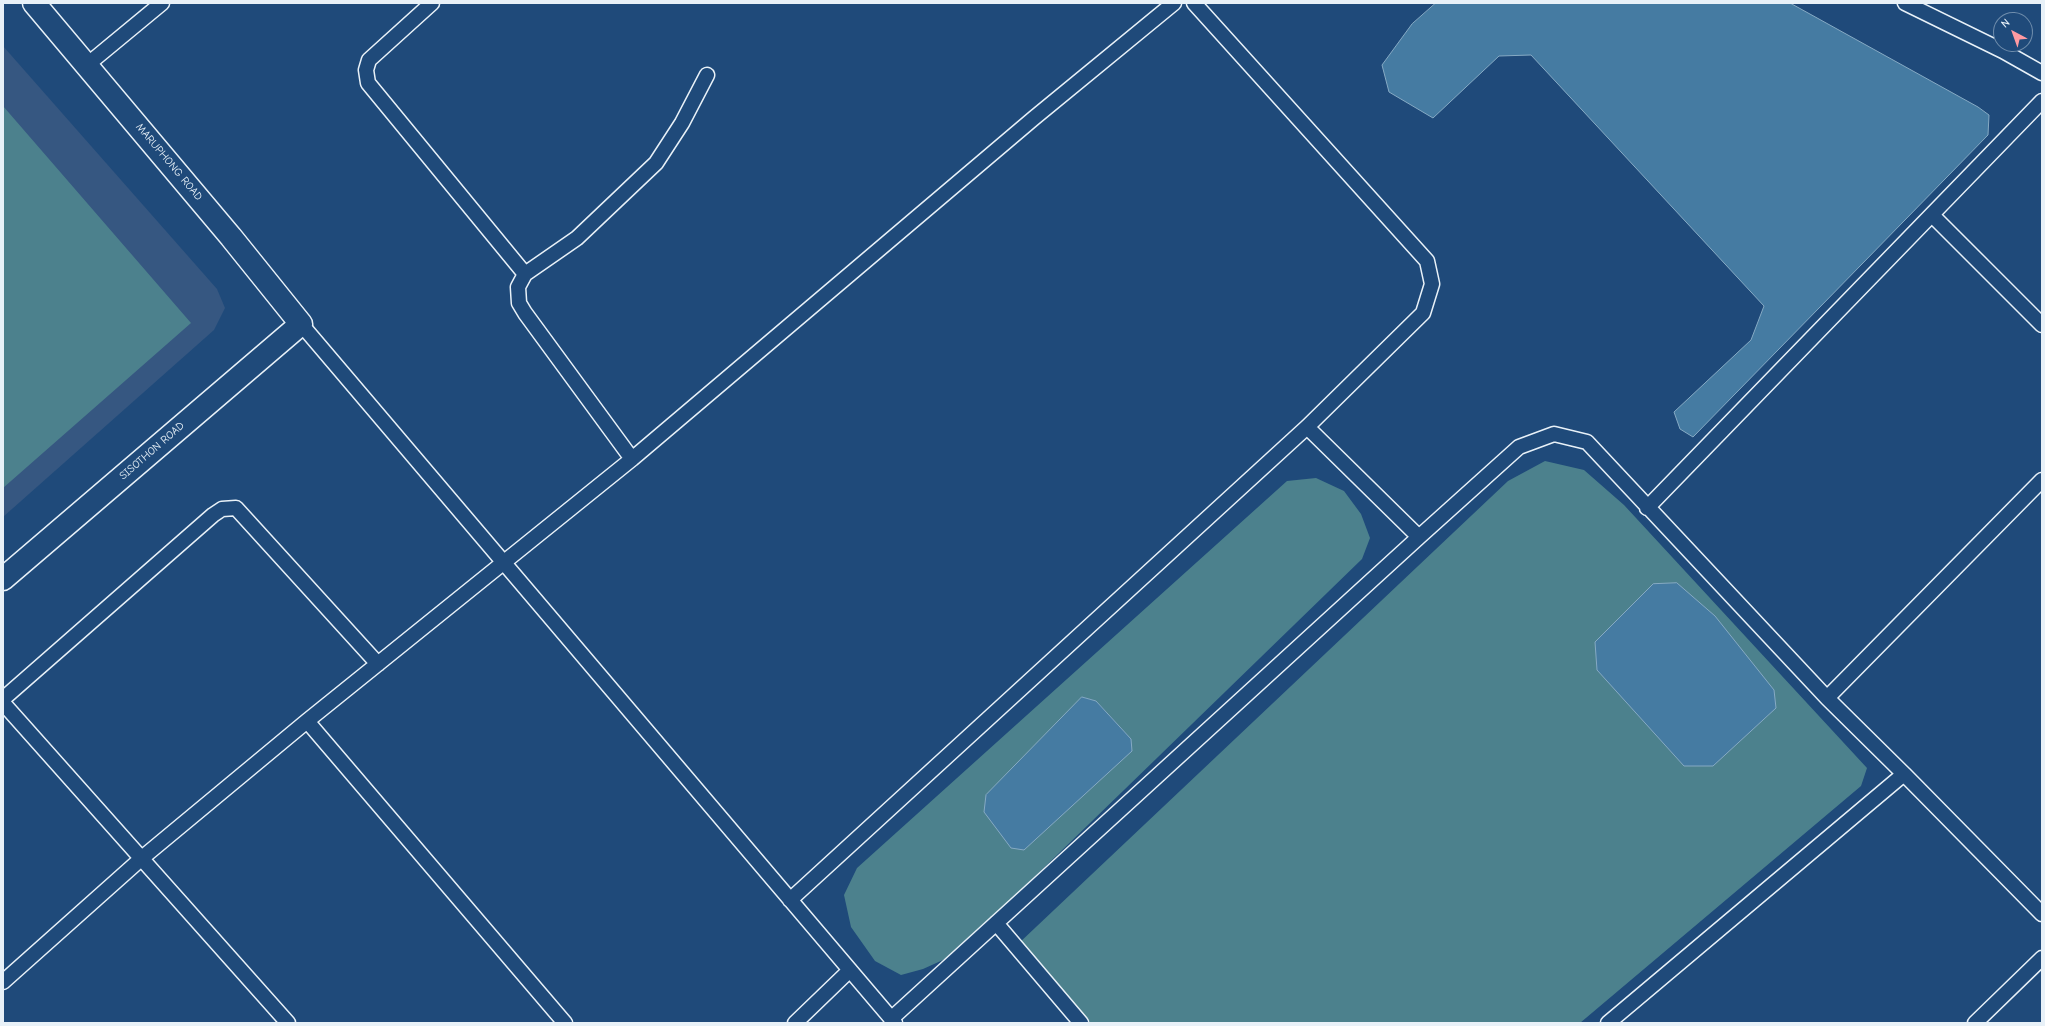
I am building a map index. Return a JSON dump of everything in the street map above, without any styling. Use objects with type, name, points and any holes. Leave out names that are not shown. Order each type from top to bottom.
[{"type":"main road","name":"MARUPHONG ROAD","points":[[34,3],[231,237],[301,324]]},
{"type":"main road","name":"SISOTHON ROAD","points":[[3,579],[301,324]]},
{"type":"lane","points":[[87,65],[162,3]]},
{"type":"lane","points":[[432,3],[369,60],[366,70],[368,83],[525,274]]},
{"type":"lane","points":[[3,982],[142,858],[307,721],[632,458],[1034,118],[1174,3]]},
{"type":"lane","points":[[790,900],[1307,428],[1423,313],[1432,284],[1427,262],[1194,3]]},
{"type":"lane","points":[[1905,3],[2003,51],[2042,73]]},
{"type":"lane","points":[[632,458],[525,313],[519,303],[518,287],[525,274],[577,238],[656,163],[682,123],[707,75]]},
{"type":"lane","points":[[1647,508],[2042,100]]},
{"type":"lane","points":[[1932,215],[2042,324]]},
{"type":"lane","points":[[301,324],[893,1021],[996,923],[1418,537],[1519,447],[1554,434],[1586,442],[1827,698],[2042,914]]},
{"type":"lane","points":[[1307,428],[1418,537]]},
{"type":"lane","points":[[1827,698],[2042,480]]},
{"type":"lane","points":[[3,699],[212,515],[222,509],[236,508],[378,664]]},
{"type":"lane","points":[[3,703],[288,1023]]},
{"type":"lane","points":[[307,721],[565,1023]]},
{"type":"lane","points":[[1608,1023],[1904,774]]},
{"type":"lane","points":[[996,923],[1081,1023]]},
{"type":"lane","points":[[1975,1023],[2042,958]]},
{"type":"lane","points":[[795,1023],[850,970]]},
{"type":"shaded area","points":[[1436,3],[1790,3],[1978,107],[1989,115],[1988,135],[1693,437],[1680,429],[1674,412],[1751,340],[1764,306],[1531,55],[1499,56],[1433,118],[1389,92],[1382,65],[1412,24]]},
{"type":"shaded area","points":[[3,46],[217,289],[225,308],[214,330],[3,517]]},
{"type":"shaded area","points":[[1677,583],[1715,616],[1774,690],[1776,708],[1713,766],[1684,766],[1597,670],[1595,642],[1653,584]]},
{"type":"shaded area","points":[[1082,697],[1096,701],[1131,739],[1132,751],[1024,850],[1011,848],[984,812],[986,795]]},
{"type":"green space","points":[[3,106],[191,323],[3,488]]},
{"type":"green space","points":[[1545,461],[1584,470],[1624,505],[1867,768],[1861,786],[1580,1023],[1090,1023],[1018,944],[1508,481]],"holes":[[[1653,584],[1597,670],[1596,642]]]},
{"type":"green space","points":[[1316,478],[1344,491],[1361,514],[1370,538],[1362,559],[954,955],[923,969],[901,975],[875,961],[851,927],[844,895],[857,868],[1287,481]],"holes":[[[1082,697],[1096,701],[1131,739]]]}]
